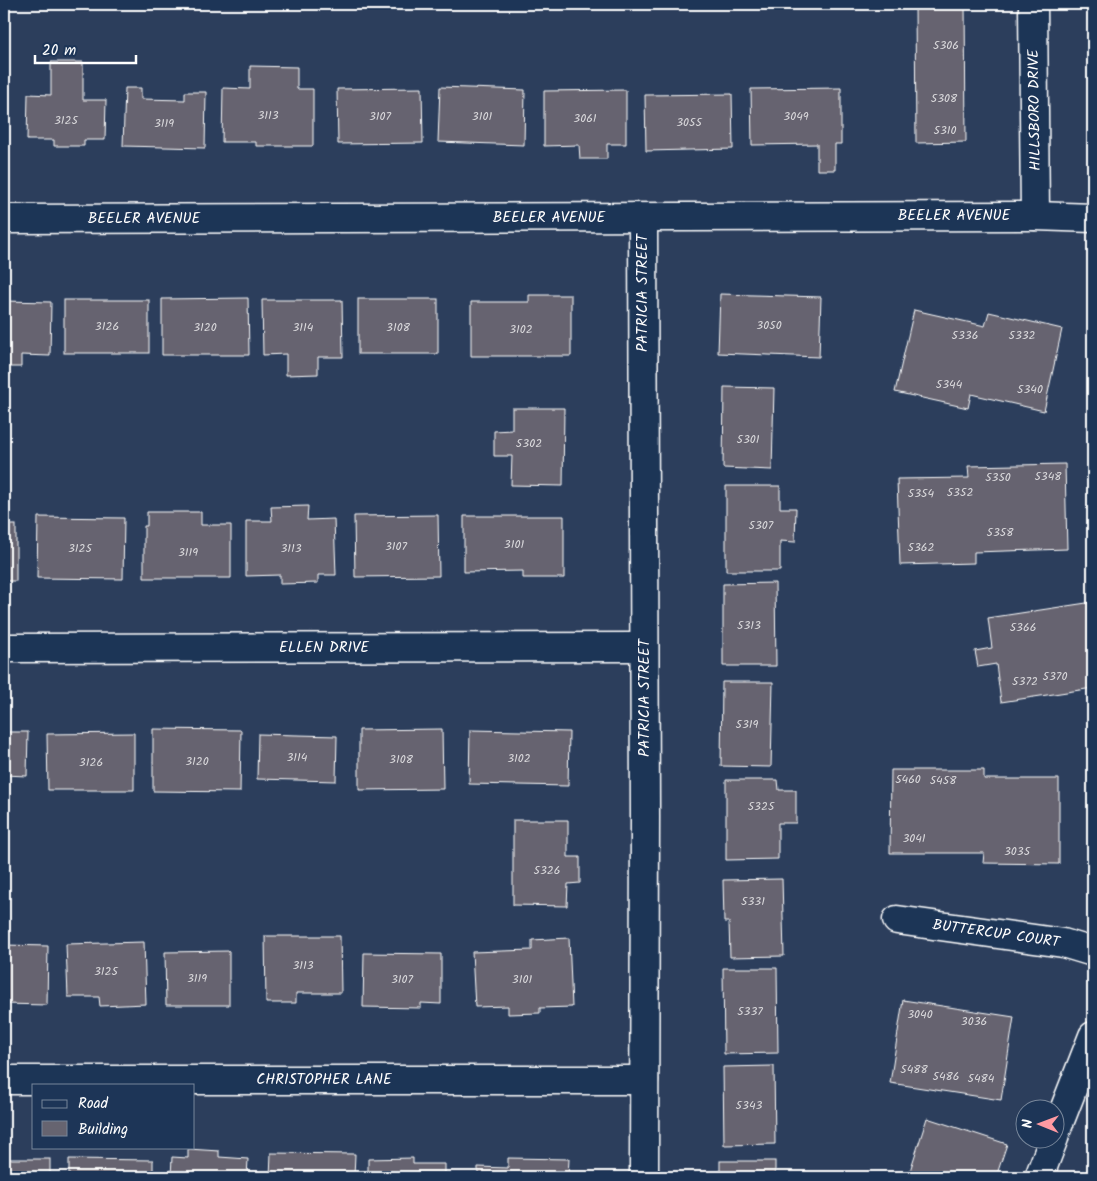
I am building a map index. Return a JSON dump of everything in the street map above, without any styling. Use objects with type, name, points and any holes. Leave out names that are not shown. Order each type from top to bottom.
[{"type":"street","name":"HILLSBORO DRIVE","points":[[1033,4],[1035,216]]},
{"type":"street","name":"BEELER AVENUE","points":[[4,219],[1035,216],[1093,218]]},
{"type":"street","name":"PATRICIA STREET","points":[[643,218],[644,1177]]},
{"type":"street","name":"ELLEN DRIVE","points":[[4,648],[644,647]]},
{"type":"street","name":"BUTTERCUP COURT","points":[[897,920],[1063,943],[1093,952]]},
{"type":"street","points":[[1064,1111],[1093,1036]]},
{"type":"street","name":"CHRISTOPHER LANE","points":[[4,1080],[644,1080]]},
{"type":"street","points":[[1039,1177],[1050,1148]]},
{"type":"building","points":[[915,4],[965,4],[966,142],[916,143]]},
{"type":"building","points":[[51,62],[83,62],[83,100],[106,100],[105,140],[84,140],[84,146],[54,146],[54,140],[27,140],[28,94],[51,95]]},
{"type":"building","points":[[250,66],[297,67],[297,89],[313,89],[313,146],[256,146],[256,142],[222,142],[223,88],[250,89]]},
{"type":"building","points":[[440,87],[525,90],[524,145],[438,142]]},
{"type":"building","points":[[125,88],[141,88],[141,99],[185,100],[185,92],[206,92],[205,148],[123,146]]},
{"type":"building","points":[[422,88],[423,143],[338,144],[337,89]]},
{"type":"building","points":[[841,88],[841,144],[835,144],[835,170],[817,170],[817,144],[752,145],[751,89]]},
{"type":"building","points":[[626,90],[626,144],[607,144],[607,159],[580,159],[579,145],[544,146],[544,91]]},
{"type":"building","points":[[732,94],[733,149],[646,151],[645,95]]},
{"type":"building","points":[[720,294],[821,297],[819,357],[718,353]]},
{"type":"building","points":[[529,295],[571,295],[571,356],[471,356],[471,302],[529,302]]},
{"type":"building","points":[[248,298],[249,355],[162,355],[162,299]]},
{"type":"building","points":[[358,299],[438,299],[438,354],[358,354]]},
{"type":"building","points":[[64,300],[149,300],[149,353],[64,353]]},
{"type":"building","points":[[262,300],[342,300],[343,357],[318,357],[318,374],[286,375],[286,354],[263,355]]},
{"type":"building","points":[[4,301],[51,302],[50,356],[21,355],[21,367],[4,367]]},
{"type":"building","points":[[914,310],[985,326],[989,312],[1062,329],[1044,411],[971,394],[968,408],[895,392]]},
{"type":"building","points":[[724,387],[774,388],[772,470],[723,468]]},
{"type":"building","points":[[512,408],[564,408],[563,486],[511,485],[512,456],[494,456],[494,431],[512,430]]},
{"type":"building","points":[[1065,464],[1067,549],[974,552],[974,563],[900,565],[897,479],[969,478],[968,466]]},
{"type":"building","points":[[726,486],[780,486],[780,508],[796,508],[795,542],[780,541],[780,571],[726,571]]},
{"type":"building","points":[[308,506],[307,520],[334,519],[336,575],[318,575],[318,583],[280,584],[280,575],[246,576],[246,521],[272,521],[271,507]]},
{"type":"building","points":[[147,512],[201,512],[201,525],[231,525],[231,578],[144,578],[144,526],[147,526]]},
{"type":"building","points":[[438,515],[439,576],[355,577],[354,516]]},
{"type":"building","points":[[464,516],[564,516],[564,578],[523,578],[523,571],[464,572]]},
{"type":"building","points":[[38,517],[124,518],[123,579],[37,578]]},
{"type":"building","points":[[4,525],[16,525],[16,581],[4,581]]},
{"type":"building","points":[[775,583],[776,666],[723,666],[723,584]]},
{"type":"building","points":[[1093,602],[1093,688],[1001,702],[996,664],[978,667],[975,651],[992,648],[988,618]]},
{"type":"building","points":[[722,682],[773,682],[771,767],[721,766]]},
{"type":"building","points":[[153,729],[241,730],[240,792],[153,791]]},
{"type":"building","points":[[442,729],[443,789],[359,790],[359,730]]},
{"type":"building","points":[[470,730],[569,732],[568,786],[469,784]]},
{"type":"building","points":[[4,732],[28,732],[27,776],[4,775]]},
{"type":"building","points":[[134,733],[134,790],[48,790],[47,734]]},
{"type":"building","points":[[258,734],[337,736],[336,781],[257,779]]},
{"type":"building","points":[[891,770],[984,770],[984,779],[1059,779],[1059,864],[983,863],[984,853],[890,853]]},
{"type":"building","points":[[726,780],[778,780],[779,790],[796,790],[796,823],[778,823],[778,859],[726,860]]},
{"type":"building","points":[[513,820],[568,820],[568,857],[580,857],[580,883],[568,884],[567,906],[513,905]]},
{"type":"building","points":[[782,879],[784,956],[730,957],[729,922],[724,922],[723,880]]},
{"type":"building","points":[[265,936],[340,936],[341,993],[296,993],[296,1003],[266,1003]]},
{"type":"building","points":[[569,938],[572,1007],[540,1008],[540,1013],[508,1014],[508,1006],[475,1007],[472,952],[532,950],[532,940]]},
{"type":"building","points":[[144,942],[146,1004],[100,1006],[99,997],[68,997],[66,944]]},
{"type":"building","points":[[4,945],[48,946],[47,1005],[4,1004]]},
{"type":"building","points":[[229,951],[229,1005],[166,1005],[165,952]]},
{"type":"building","points":[[364,953],[441,954],[441,1004],[421,1003],[421,1008],[363,1007]]},
{"type":"building","points":[[723,968],[777,968],[778,1053],[724,1054]]},
{"type":"building","points":[[903,1000],[1014,1017],[1001,1100],[890,1083]]},
{"type":"building","points":[[774,1066],[775,1144],[724,1145],[723,1067]]},
{"type":"building","points":[[927,1118],[1007,1144],[996,1177],[908,1177]]},
{"type":"building","points":[[188,1149],[219,1151],[219,1157],[248,1159],[247,1177],[171,1177],[172,1157],[188,1158]]},
{"type":"building","points":[[271,1153],[355,1154],[354,1177],[270,1177]]},
{"type":"building","points":[[413,1158],[413,1164],[445,1164],[445,1177],[368,1177],[368,1159]]},
{"type":"building","points":[[508,1158],[569,1159],[568,1177],[478,1177],[478,1167],[508,1168]]},
{"type":"building","points":[[4,1159],[50,1159],[50,1177],[4,1177]]},
{"type":"building","points":[[69,1159],[153,1160],[153,1177],[69,1177]]},
{"type":"building","points":[[720,1161],[775,1161],[775,1177],[720,1177]]}]
